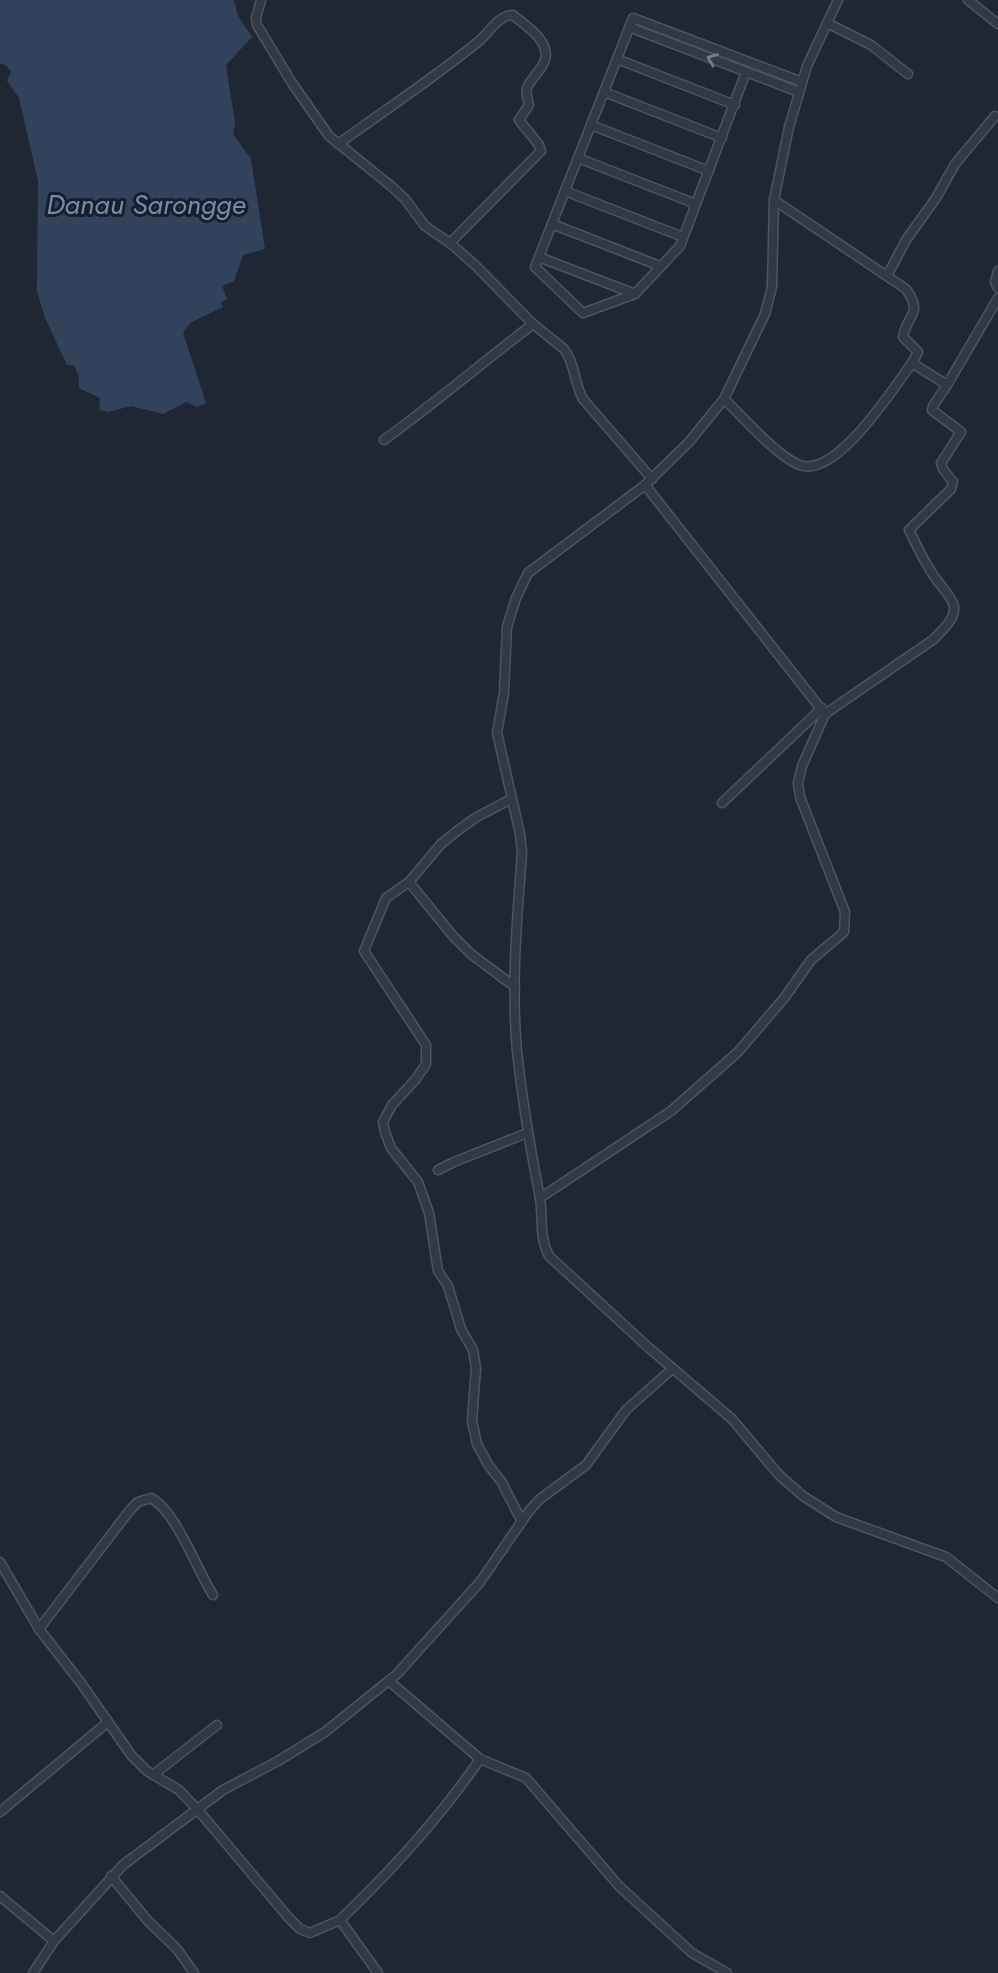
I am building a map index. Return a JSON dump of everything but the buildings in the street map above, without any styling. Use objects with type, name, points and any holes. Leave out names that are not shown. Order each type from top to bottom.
[{"type":"street","points":[[261,0],[256,18],[262,37],[338,144],[391,186],[425,226],[450,243],[489,278],[533,324],[564,349],[583,399],[824,711]]},
{"type":"street","points":[[838,0],[802,82],[789,127],[774,200],[772,287],[765,314],[724,399],[689,442],[648,482],[528,573],[507,627],[504,693],[497,733],[522,853],[514,987],[517,1049],[527,1133],[540,1198],[541,1235],[549,1256],[672,1369],[732,1419],[779,1475],[803,1496],[836,1517],[946,1557],[998,1598]]},
{"type":"street","points":[[968,0],[997,22]]},
{"type":"street","points":[[338,144],[411,93],[481,39],[503,17],[513,15],[537,36],[543,45],[544,61],[542,68],[527,87],[529,105],[519,120],[541,151],[450,243]]},
{"type":"street","points":[[747,72],[680,246],[635,294],[583,313],[536,267],[633,18],[802,82]]},
{"type":"street","points":[[827,23],[871,45],[908,74]]},
{"type":"street","points":[[629,27],[799,92]]},
{"type":"street","points":[[617,59],[735,105]]},
{"type":"street","points":[[604,92],[722,138]]},
{"type":"street","points":[[887,276],[906,240],[936,198],[955,164],[995,116]]},
{"type":"street","points":[[591,125],[709,171]]},
{"type":"street","points":[[578,158],[696,204]]},
{"type":"street","points":[[565,191],[683,237]]},
{"type":"street","points":[[724,399],[781,453],[799,466],[810,466],[825,461],[851,441],[885,403],[918,352],[902,335],[916,310],[906,289],[774,200]]},
{"type":"street","points":[[552,224],[660,266]]},
{"type":"street","points":[[539,257],[635,294]]},
{"type":"street","points":[[998,271],[995,282],[998,288]]},
{"type":"street","points":[[722,803],[824,711],[934,639],[947,626],[954,604],[925,563],[909,530],[953,486],[941,463],[961,430],[932,410],[998,298]]},
{"type":"street","points":[[384,440],[533,324]]},
{"type":"street","points":[[912,363],[947,385]]},
{"type":"street","points":[[540,1198],[671,1111],[738,1052],[763,1024],[811,960],[844,932],[845,912],[800,797],[798,783],[824,711]]},
{"type":"street","points":[[511,799],[457,831],[409,882],[383,903],[379,919],[364,951],[420,1034],[428,1052],[426,1064],[392,1105],[383,1122],[391,1148],[418,1182],[422,1192],[429,1213],[438,1270],[448,1286],[461,1329],[473,1350],[476,1367],[472,1421],[477,1444],[501,1481],[521,1520]]},
{"type":"street","points":[[409,882],[453,936],[471,954],[514,987]]},
{"type":"street","points":[[438,1170],[527,1133]]},
{"type":"street","points":[[33,1973],[54,1941],[111,1875],[223,1790],[325,1732],[389,1681],[480,1583],[521,1520],[540,1499],[586,1465],[626,1410],[672,1369]]},
{"type":"street","points":[[39,1629],[130,1510],[138,1502],[151,1498],[159,1502],[174,1520],[213,1595]]},
{"type":"street","points":[[0,1562],[39,1629],[131,1755],[153,1775],[179,1790],[300,1929],[310,1933],[340,1920],[416,1842],[452,1800],[480,1759]]},
{"type":"street","points":[[389,1681],[480,1759],[526,1778],[619,1886],[692,1953],[727,1973]]},
{"type":"street","points":[[0,1812],[108,1722]]},
{"type":"street","points":[[153,1775],[216,1725]]},
{"type":"street","points":[[111,1875],[148,1921],[181,1954],[194,1973]]},
{"type":"street","points":[[0,1896],[54,1941]]},
{"type":"street","points":[[340,1920],[378,1973]]},
{"type":"water","name":"Danau Sarongge","points":[[0,0],[234,0],[238,16],[252,37],[226,65],[235,123],[233,134],[251,159],[265,249],[243,255],[234,281],[222,286],[227,299],[221,302],[223,307],[190,323],[183,333],[206,403],[197,407],[186,402],[163,414],[131,406],[108,412],[99,410],[100,398],[79,388],[79,378],[74,365],[67,365],[45,318],[37,291],[38,181],[19,98],[7,81],[11,72],[7,66],[0,63]]}]
